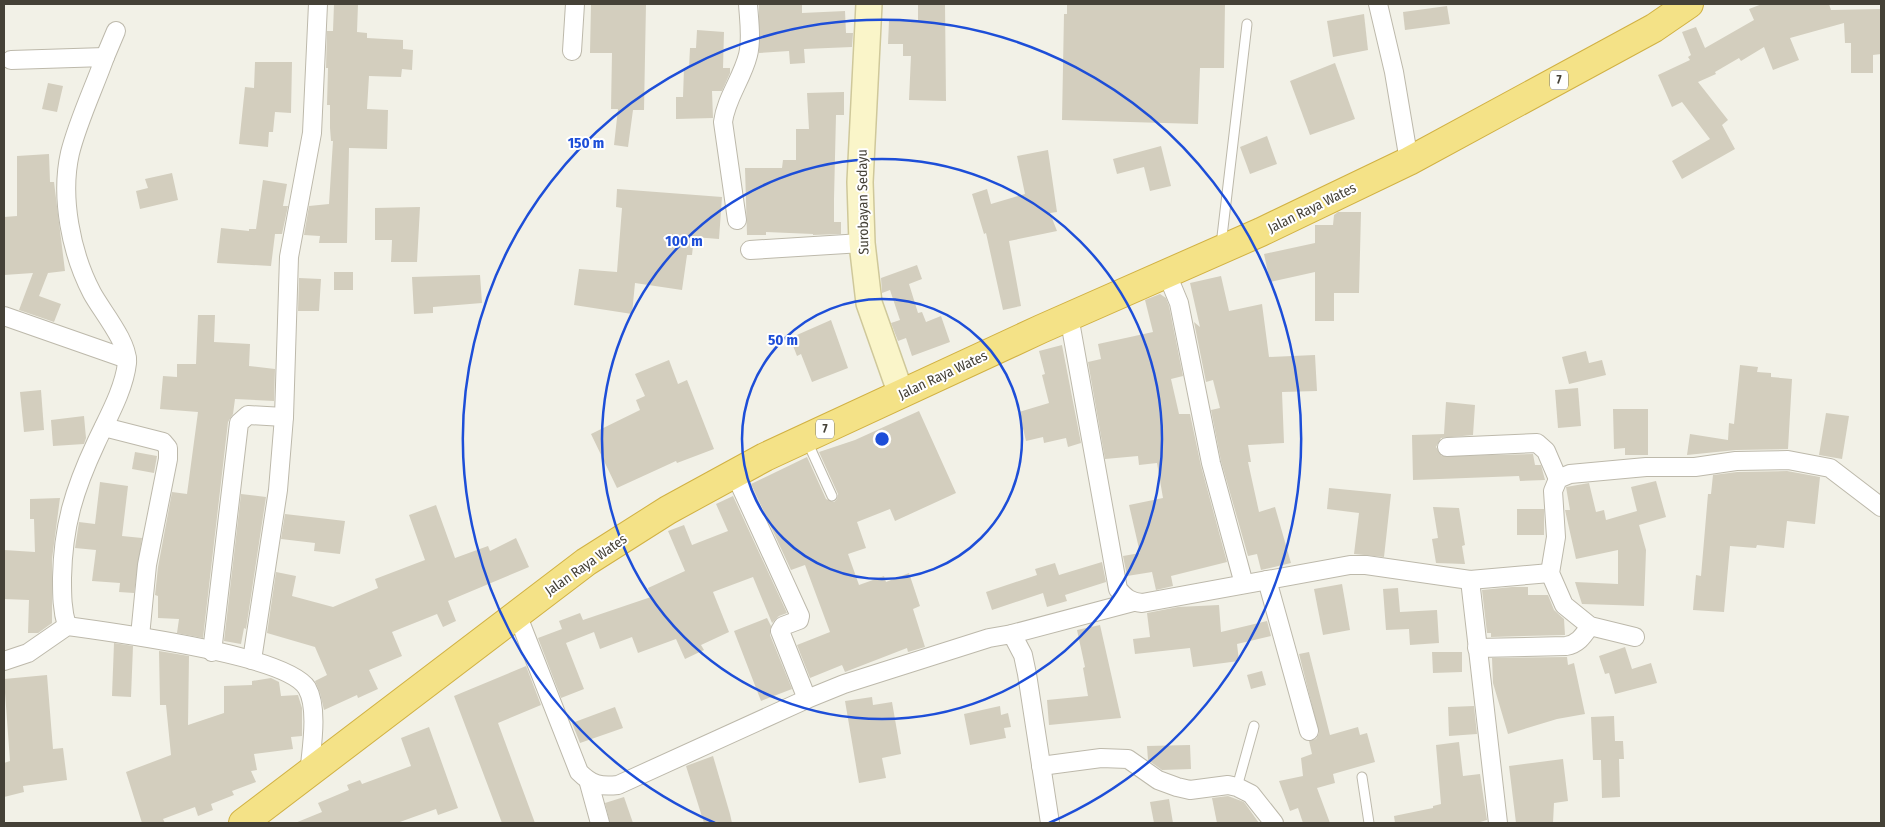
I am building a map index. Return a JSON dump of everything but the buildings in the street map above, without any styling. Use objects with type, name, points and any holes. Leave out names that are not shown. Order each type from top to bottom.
[{"type":"highway","name":"Jalan Raya Wates","points":[[243,823],[586,562],[668,510],[806,438],[1069,316],[1220,250],[1409,161],[1654,28],[1689,4]]},
{"type":"main road","name":"Surobayan Sedayu","points":[[869,4],[860,182],[862,244],[869,303],[901,394]]},
{"type":"street","points":[[252,660],[275,512],[284,417],[289,257],[312,133],[318,4]]},
{"type":"street","points":[[572,51],[575,4]]},
{"type":"street","points":[[737,220],[723,122],[726,108],[748,56],[750,46],[748,4]]},
{"type":"street","points":[[1378,4],[1394,72],[1409,161]]},
{"type":"street","points":[[67,626],[62,602],[66,523],[74,493],[120,389],[127,359],[122,344],[90,290],[80,262],[69,219],[66,191],[70,153],[116,31]]},
{"type":"street","points":[[10,60],[105,57]]},
{"type":"street","points":[[750,250],[862,244]]},
{"type":"street","points":[[1166,274],[1179,303],[1211,464],[1244,584]]},
{"type":"street","points":[[4,316],[127,359]]},
{"type":"street","points":[[1069,316],[1118,589],[1124,597],[1133,602]]},
{"type":"street","points":[[212,652],[238,423],[248,415],[284,417]]},
{"type":"street","points":[[104,427],[162,442],[168,448],[168,459],[147,565],[140,636]]},
{"type":"street","points":[[1446,447],[1537,443],[1546,451],[1558,479]]},
{"type":"street","points":[[1635,637],[1590,626],[1564,605],[1550,573],[1556,538],[1553,491],[1558,479],[1570,474],[1646,467],[1695,467],[1736,461],[1788,460],[1830,468],[1881,507]]},
{"type":"street","points":[[735,474],[800,616],[799,620],[783,626],[780,631],[807,699]]},
{"type":"street","points":[[589,783],[601,787],[618,785],[844,684],[990,638],[1133,602],[1142,603],[1331,567],[1358,565],[1470,580],[1550,573]]},
{"type":"street","points":[[1267,580],[1309,731]]},
{"type":"street","points":[[1470,580],[1498,823]]},
{"type":"street","points":[[517,614],[579,772],[589,783],[600,823]]},
{"type":"street","points":[[4,661],[28,653],[67,626],[140,636],[252,660],[293,675],[307,688],[311,696],[313,733],[308,775]]},
{"type":"street","points":[[1477,648],[1566,646],[1574,644],[1582,638],[1590,626]]},
{"type":"street","points":[[1012,634],[1023,655],[1050,823]]},
{"type":"street","points":[[1041,766],[1101,758],[1128,759],[1158,780],[1177,787],[1190,790],[1228,785],[1238,786],[1252,794],[1274,823]]},
{"type":"lane","points":[[1220,250],[1247,24]]},
{"type":"lane","points":[[806,438],[832,496]]},
{"type":"lane","points":[[1238,786],[1254,726]]},
{"type":"lane","points":[[1362,777],[1369,823]]}]
